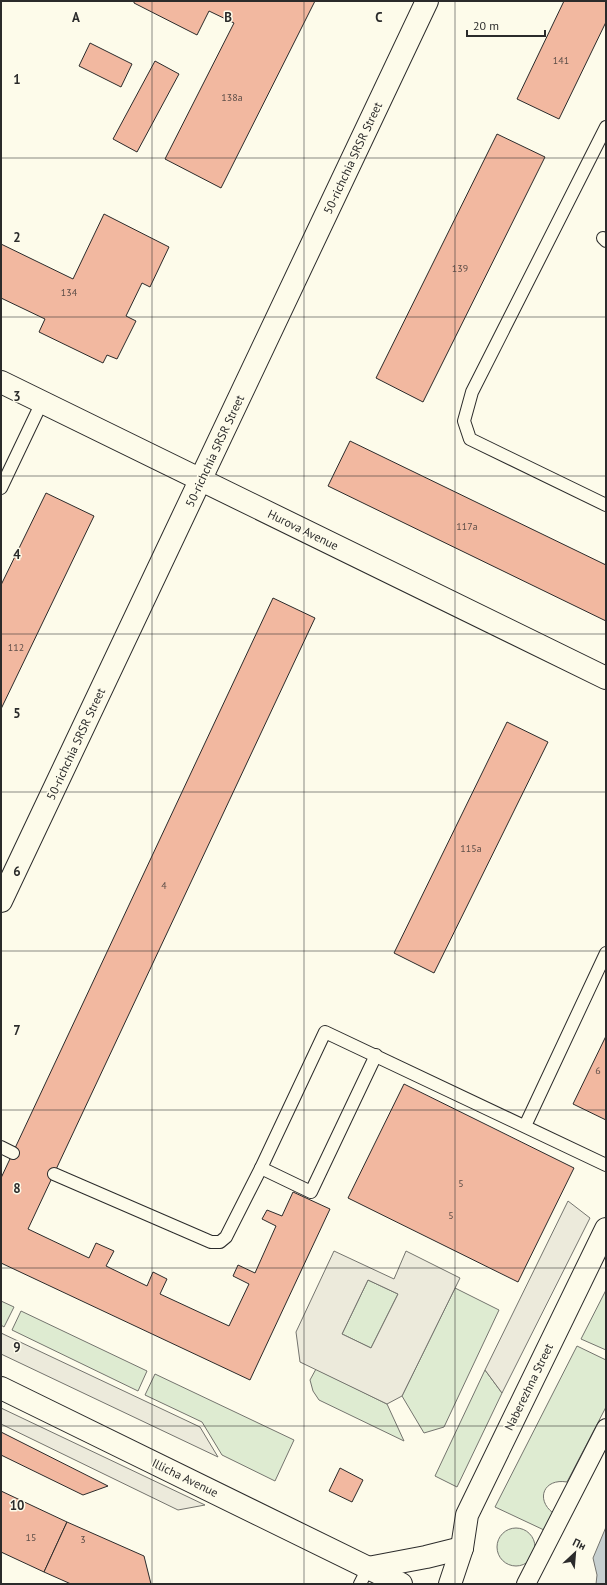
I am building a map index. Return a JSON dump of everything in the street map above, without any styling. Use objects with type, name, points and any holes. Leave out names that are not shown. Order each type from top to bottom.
[{"type":"main road","name":"50-richchia SRSR Street","points":[[1,900],[427,1]]},
{"type":"main road","name":"Hurova Avenue","points":[[1,382],[606,678]]},
{"type":"main road","name":"Naberezhna Street","points":[[462,1548],[467,1515],[606,1229]]},
{"type":"main road","name":"Illicha Avenue","points":[[1,1388],[364,1576],[401,1584]]},
{"type":"main road","points":[[364,1576],[426,1557],[462,1548]]},
{"type":"main road","points":[[450,1584],[462,1548]]},
{"type":"street","points":[[526,1584],[606,1428]]},
{"type":"lane","points":[[606,127],[472,392],[464,421],[470,439],[606,505]]},
{"type":"lane","points":[[1,488],[42,402]]},
{"type":"lane","points":[[525,1126],[606,954]]},
{"type":"lane","points":[[54,1174],[211,1242],[220,1242],[226,1237],[261,1168],[325,1032],[606,1165]]},
{"type":"lane","points":[[261,1168],[311,1192],[376,1055]]},
{"type":"lane","points":[[1,1147],[13,1153]]},
{"type":"green space","points":[[368,1280],[398,1294],[371,1348],[342,1334]]},
{"type":"green space","points":[[455,1288],[499,1310],[444,1427],[424,1433],[402,1396]]},
{"type":"green space","points":[[606,1290],[606,1350],[581,1339]]},
{"type":"green space","points":[[1,1301],[14,1307],[4,1327],[1,1325]]},
{"type":"green space","points":[[21,1311],[147,1371],[138,1391],[12,1330]]},
{"type":"green space","points":[[577,1346],[606,1360],[606,1407],[567,1482],[553,1483],[548,1486],[545,1491],[543,1496],[544,1502],[553,1513],[544,1530],[495,1507]]},
{"type":"green space","points":[[316,1369],[387,1404],[404,1441],[319,1400],[313,1391],[310,1380]]},
{"type":"green space","points":[[485,1370],[502,1393],[457,1487],[435,1476]]},
{"type":"green space","points":[[155,1374],[294,1440],[275,1481],[222,1455],[202,1422],[145,1395]]},
{"type":"green space","points":[[512,1528],[520,1528],[527,1531],[532,1536],[535,1547],[532,1558],[527,1563],[520,1566],[512,1566],[505,1563],[500,1558],[497,1551],[497,1543],[500,1536],[505,1531]]},
{"type":"shaded area","points":[[568,1201],[590,1218],[502,1393],[485,1370]]},
{"type":"shaded area","points":[[334,1251],[394,1279],[406,1251],[460,1278],[402,1396],[387,1404],[300,1362],[296,1332]],"holes":[[[368,1280],[398,1294],[371,1348],[342,1334]]]},
{"type":"shaded area","points":[[1,1333],[200,1427],[218,1457],[1,1354]]},
{"type":"shaded area","points":[[1,1408],[205,1505],[178,1510],[1,1424]]},
{"type":"shaded area","points":[[606,1527],[606,1584],[596,1584],[597,1575],[593,1558]]},
{"type":"building","points":[[134,1],[315,1],[221,188],[165,159],[234,23],[209,11],[197,35],[134,3]]},
{"type":"building","points":[[564,1],[606,1],[606,22],[559,119],[517,99]]},
{"type":"building","points":[[90,43],[132,64],[121,87],[79,66]]},
{"type":"building","points":[[155,61],[179,74],[137,152],[113,139]]},
{"type":"building","points":[[497,134],[545,157],[423,402],[376,378]]},
{"type":"building","points":[[104,214],[169,247],[150,287],[142,283],[126,316],[136,321],[117,359],[107,355],[103,363],[39,332],[45,319],[1,298],[1,244],[73,279]]},
{"type":"building","points":[[350,441],[606,565],[606,621],[328,486]]},
{"type":"building","points":[[46,493],[94,516],[1,709],[1,585]]},
{"type":"building","points":[[273,598],[315,618],[28,1229],[89,1258],[96,1243],[114,1251],[106,1266],[147,1286],[153,1272],[167,1279],[160,1294],[229,1326],[249,1284],[233,1276],[238,1265],[255,1273],[276,1226],[262,1219],[267,1210],[282,1216],[293,1192],[330,1209],[250,1380],[1,1263],[1,1178]]},
{"type":"building","points":[[507,722],[548,742],[434,973],[394,953]]},
{"type":"building","points":[[606,1036],[606,1120],[573,1104]]},
{"type":"building","points":[[404,1084],[574,1168],[518,1282],[348,1198]]},
{"type":"building","points":[[1,1432],[108,1486],[83,1495],[1,1455]]},
{"type":"building","points":[[340,1468],[363,1480],[352,1502],[329,1491]]},
{"type":"building","points":[[1,1491],[67,1522],[44,1572],[1,1552]]},
{"type":"building","points":[[67,1522],[144,1556],[151,1584],[71,1584],[44,1572]]}]
